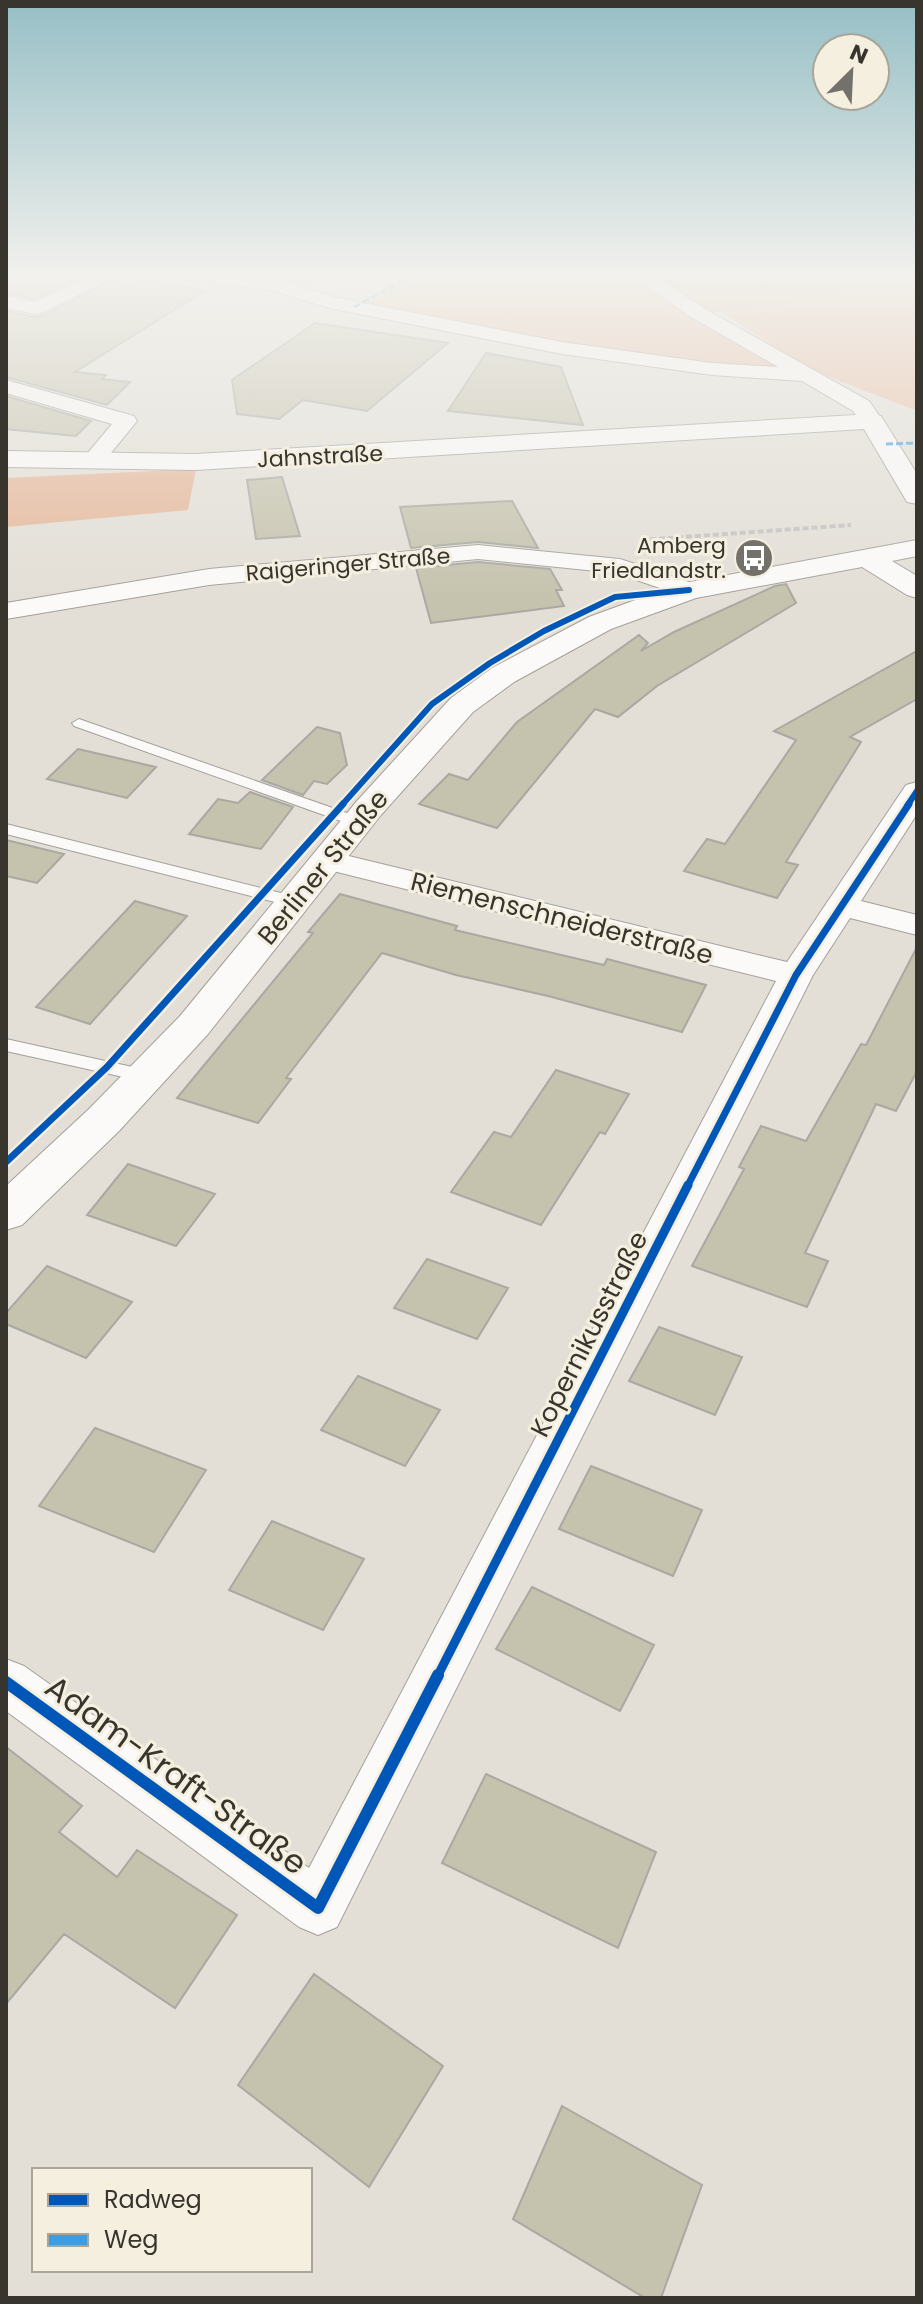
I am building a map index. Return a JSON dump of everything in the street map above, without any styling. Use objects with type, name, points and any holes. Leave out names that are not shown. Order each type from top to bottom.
[{"type":"street","points":[[822,384],[861,406],[917,496]]},
{"type":"street","points":[[6,386],[126,421],[93,460]]},
{"type":"street","name":"Jahnstraße","points":[[6,459],[196,462],[274,459],[872,421]]},
{"type":"street","name":"Berliner Straße","points":[[6,1213],[104,1120],[194,1025],[358,822],[462,705],[503,675],[600,623],[689,590],[917,548]]},
{"type":"street","name":"Raigeringer Straße","points":[[6,611],[209,577],[478,552],[620,566],[689,590]]},
{"type":"street","points":[[866,557],[917,589]]},
{"type":"street","name":"Kopernikusstraße","points":[[318,1908],[796,975],[917,791]]},
{"type":"street","name":"Riemenschneiderstraße","points":[[328,860],[796,975]]},
{"type":"street","points":[[842,906],[917,925]]},
{"type":"street","name":"Adam-Kraft-Straße","points":[[6,1682],[318,1908]]},
{"type":"lane","points":[[79,723],[358,822]]},
{"type":"lane","points":[[6,829],[295,902]]},
{"type":"lane","points":[[6,1045],[146,1076]]},
{"type":"path","points":[[634,541],[853,525]]},
{"type":"shaded area","points":[[847,384],[917,384],[917,411]]},
{"type":"shaded area","points":[[196,469],[188,510],[6,527],[6,478]]},
{"type":"building","points":[[30,384],[128,384],[107,405]]},
{"type":"building","points":[[233,384],[400,384],[367,411],[303,400],[279,419],[237,414]]},
{"type":"building","points":[[466,384],[567,384],[583,425],[448,411]]},
{"type":"building","points":[[6,396],[91,421],[76,436],[6,429]]},
{"type":"building","points":[[282,477],[300,536],[256,539],[247,480]]},
{"type":"building","points":[[512,501],[538,548],[478,542],[411,548],[400,507]]},
{"type":"building","points":[[478,562],[550,569],[562,590],[556,590],[564,606],[431,623],[416,568]]},
{"type":"building","points":[[786,584],[796,603],[657,686],[618,717],[595,709],[497,828],[419,804],[449,774],[468,780],[517,722],[639,635],[648,643],[641,651],[674,632],[775,586]]},
{"type":"building","points":[[917,651],[917,699],[850,737],[861,742],[786,862],[798,865],[777,898],[684,871],[707,839],[725,844],[796,740],[774,731]]},
{"type":"building","points":[[317,727],[340,733],[347,765],[327,784],[314,781],[303,795],[262,780]]},
{"type":"building","points":[[78,749],[156,767],[127,798],[47,779]]},
{"type":"building","points":[[250,792],[293,807],[261,849],[189,834],[218,799],[238,803]]},
{"type":"building","points":[[6,840],[64,854],[37,883],[6,876]]},
{"type":"building","points":[[340,894],[457,926],[455,930],[604,965],[607,959],[706,985],[682,1032],[456,975],[382,953],[286,1078],[291,1079],[258,1123],[177,1098],[313,933],[308,932]]},
{"type":"building","points":[[135,901],[187,916],[90,1024],[36,1007]]},
{"type":"building","points":[[917,947],[917,1071],[896,1111],[876,1104],[805,1253],[828,1261],[807,1307],[692,1266],[744,1169],[739,1167],[761,1126],[806,1141],[861,1044],[866,1045]]},
{"type":"building","points":[[556,1070],[629,1094],[605,1134],[600,1132],[541,1225],[451,1192],[494,1132],[511,1137]]},
{"type":"building","points":[[128,1164],[215,1194],[176,1246],[87,1215]]},
{"type":"building","points":[[427,1259],[508,1288],[477,1339],[394,1308]]},
{"type":"building","points":[[47,1266],[132,1302],[86,1358],[6,1324],[6,1313]]},
{"type":"building","points":[[659,1327],[742,1357],[715,1415],[629,1381]]},
{"type":"building","points":[[358,1376],[440,1410],[405,1466],[321,1430]]},
{"type":"building","points":[[95,1428],[206,1470],[154,1552],[39,1506]]},
{"type":"building","points":[[591,1466],[702,1510],[673,1576],[559,1529]]},
{"type":"building","points":[[272,1521],[364,1559],[323,1630],[229,1590]]},
{"type":"building","points":[[532,1587],[654,1645],[620,1711],[496,1649]]},
{"type":"building","points":[[6,1747],[82,1806],[59,1832],[117,1877],[137,1850],[237,1915],[175,2008],[64,1934],[6,2004]]},
{"type":"building","points":[[486,1774],[656,1852],[618,1948],[442,1863]]},
{"type":"building","points":[[314,1974],[443,2066],[369,2187],[238,2085]]},
{"type":"building","points":[[562,2106],[702,2185],[661,2298],[645,2298],[513,2219]]},
{"type":"marked path","points":[[886,444],[917,443]]},
{"type":"cycle path","points":[[6,1162],[107,1067],[432,704],[490,663],[544,631],[615,597],[689,590]]},
{"type":"cycle path","points":[[6,1682],[318,1908],[796,975],[917,791]]},
{"type":"place","name":"Amberg Friedlandstr.","points":[[754,558]]}]
